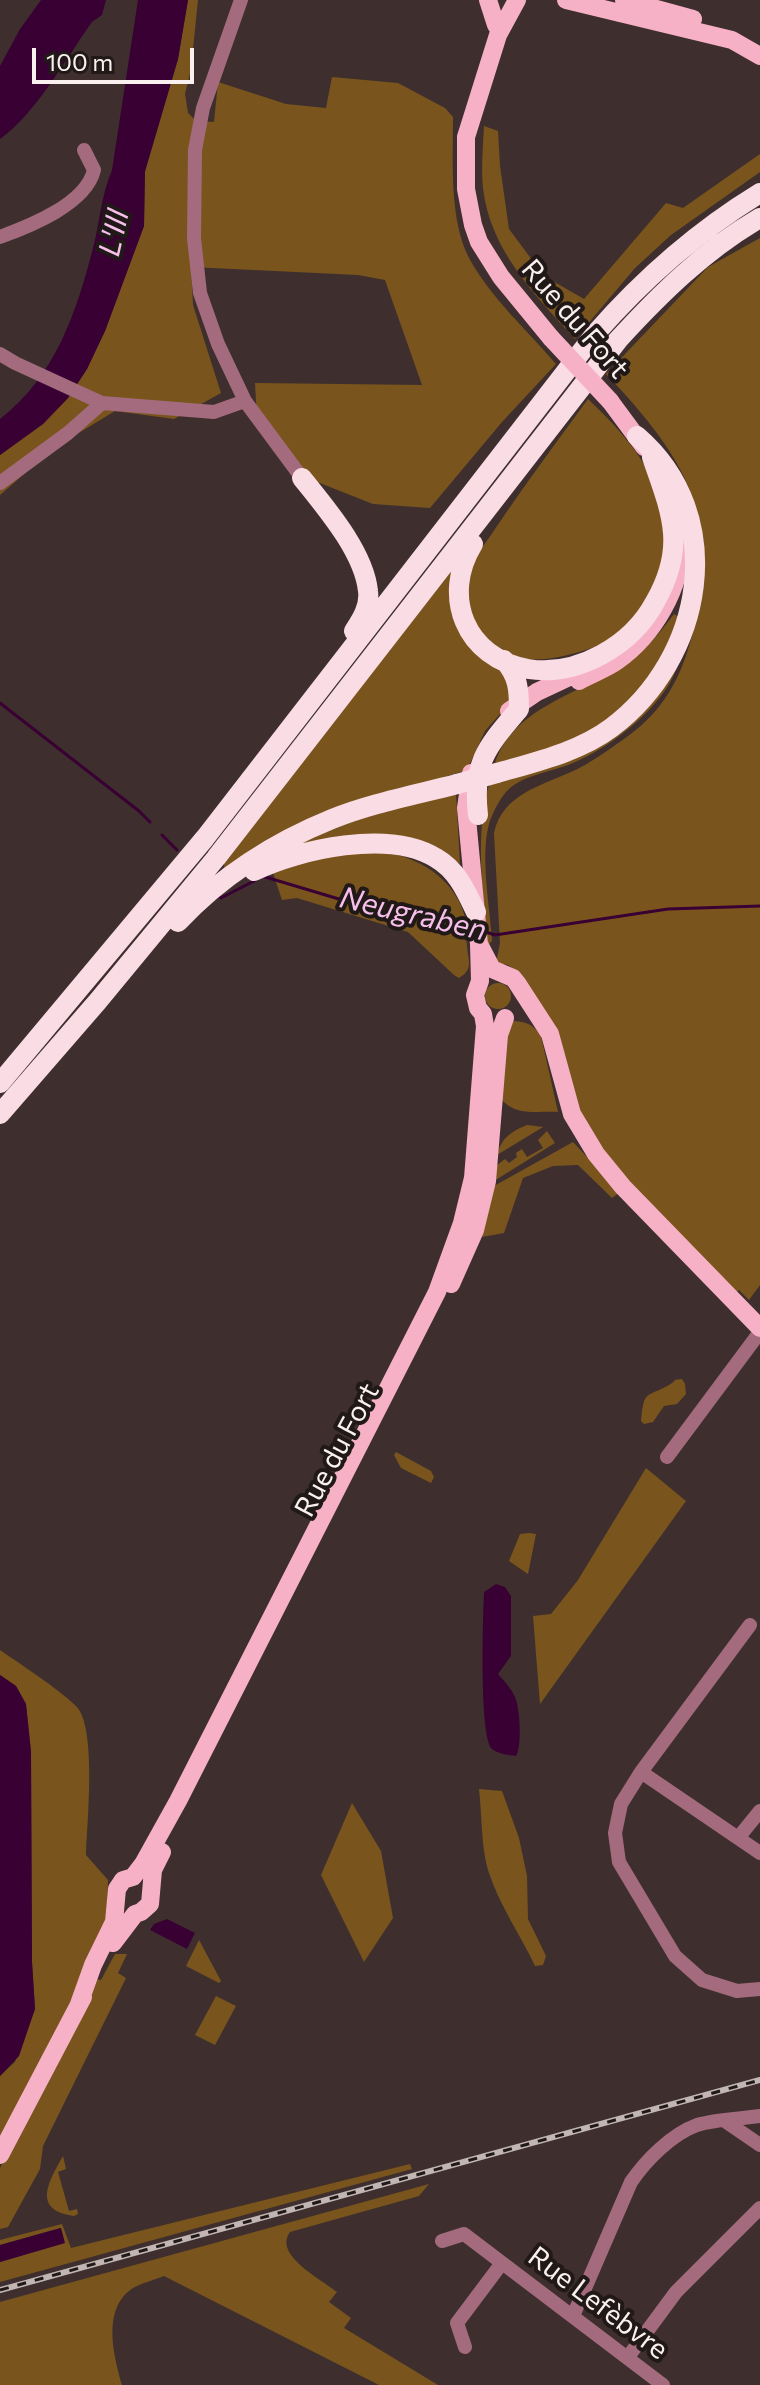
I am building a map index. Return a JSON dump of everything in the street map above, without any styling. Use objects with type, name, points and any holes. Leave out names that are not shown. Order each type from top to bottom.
[{"type":"highway","points":[[737,207],[751,187],[760,181]]},
{"type":"highway","points":[[0,1083],[205,838],[595,334],[654,271],[686,244],[760,193]]},
{"type":"highway","points":[[0,1114],[216,858],[609,352],[647,309],[706,255],[760,218]]},
{"type":"highway","points":[[76,1026],[98,1014],[176,924],[211,891],[275,847],[331,819],[558,754],[608,731],[628,715],[657,682],[682,637],[695,581],[696,562],[689,516],[665,465],[637,436]]},
{"type":"highway","points":[[504,660],[529,669],[560,668],[584,662],[612,649],[637,628],[650,611],[664,586],[671,563],[673,533],[667,502],[652,457]]},
{"type":"highway","points":[[302,478],[346,536],[365,576],[368,592],[366,610],[346,641],[341,664]]},
{"type":"highway","points":[[476,524],[476,539],[461,565],[457,596],[461,614],[475,639],[504,660],[519,686],[519,709],[500,730],[484,756],[475,788],[478,815]]},
{"type":"highway","points":[[211,891],[258,869],[300,855],[349,845],[381,843],[436,858],[461,880],[477,924]]},
{"type":"main road","points":[[488,0],[497,30]]},
{"type":"main road","name":"Rue du Fort","points":[[0,2155],[116,1938],[135,1914],[150,1904],[150,1887],[159,1857],[383,1420],[393,1406],[475,1230],[487,1181],[499,1035],[508,1017],[520,1004],[520,990],[513,978],[499,973],[489,964],[477,924],[481,786],[497,744],[511,726],[560,692],[620,659],[653,625],[680,569],[682,546],[674,503],[652,457],[610,401],[551,338],[501,277],[479,242],[473,225],[466,189],[466,137],[497,30],[512,0]]},
{"type":"main road","points":[[566,0],[732,40],[760,56]]},
{"type":"main road","points":[[624,0],[730,29],[760,42]]},
{"type":"main road","name":"Rue du Fort","points":[[79,2004],[93,1965],[114,1922],[117,1889],[133,1877],[151,1853],[178,1801],[437,1292],[462,1223],[473,1178],[480,1107],[483,1014],[475,1002],[480,981],[466,808],[468,785],[476,759],[490,732],[511,709],[616,654],[653,625]]},
{"type":"main road","points":[[480,981],[485,976],[499,973]]},
{"type":"main road","points":[[520,990],[550,1034],[567,1102],[578,1126],[623,1187]]},
{"type":"main road","points":[[483,1014],[497,1020],[508,1017],[530,1021],[542,1032],[567,1125],[583,1150],[623,1187],[760,1330]]},
{"type":"main road","points":[[133,1877],[143,1879],[150,1887]]},
{"type":"main road","points":[[117,1901],[124,1910],[135,1914]]},
{"type":"street","points":[[241,0],[203,108],[195,150],[194,238],[200,293],[218,344],[245,401],[302,478]]},
{"type":"street","points":[[0,237],[43,219],[83,188],[94,170],[84,150]]},
{"type":"street","points":[[0,354],[8,363],[81,391],[102,403],[214,412],[245,401]]},
{"type":"street","points":[[0,483],[68,433],[102,403]]},
{"type":"street","points":[[667,1457],[760,1330]]},
{"type":"street","points":[[750,1625],[641,1772],[621,1804],[615,1833],[619,1862],[675,1956],[702,1980],[737,1991],[760,1989]]},
{"type":"street","points":[[641,1772],[760,1853]]},
{"type":"street","points":[[738,1838],[760,1811]]},
{"type":"street","points":[[573,2316],[638,2171],[688,2129],[760,2116]]},
{"type":"street","points":[[725,2121],[760,2145]]},
{"type":"street","points":[[628,2357],[676,2292],[760,2208]]},
{"type":"street","name":"Rue Lefèbvre","points":[[442,2241],[464,2234],[663,2385]]},
{"type":"street","name":"Rue Lefèbvre","points":[[465,2347],[457,2323],[502,2263]]},
{"type":"shaded area","points":[[188,0],[198,0],[191,69],[185,94],[188,113],[196,121],[214,122],[218,82],[286,104],[326,108],[332,77],[398,83],[445,108],[453,117],[455,208],[469,258],[498,300],[556,364],[502,422],[430,508],[373,504],[297,474],[257,419],[255,383],[422,385],[385,280],[358,275],[191,267],[193,305],[221,393],[174,419],[115,411],[54,448],[0,495],[0,455],[43,424],[68,398],[87,369],[105,331],[144,226],[145,172],[178,59]]},
{"type":"shaded area","points":[[484,126],[498,131],[509,229],[544,276],[584,299],[666,203],[683,208],[760,154],[760,172],[671,235],[635,268],[575,339],[530,288],[495,232],[483,188]]},
{"type":"shaded area","points":[[760,238],[760,1285],[749,1300],[739,1290],[735,1294],[648,1205],[588,1136],[515,970],[496,963],[500,943],[494,833],[498,820],[514,801],[535,787],[586,764],[640,726],[661,704],[676,680],[692,636],[701,595],[703,557],[700,524],[691,492],[676,463],[634,404],[606,374],[708,267]]},
{"type":"shaded area","points":[[588,399],[615,426],[652,478],[664,518],[665,539],[657,582],[636,619],[611,639],[584,651],[552,658],[523,659],[512,656],[491,644],[475,625],[467,603],[465,579],[477,554]]},
{"type":"shaded area","points":[[454,564],[449,595],[452,614],[505,673],[511,688],[508,705],[485,731],[467,770],[405,789],[225,872],[224,864]]},
{"type":"shaded area","points":[[674,614],[682,619],[641,692],[590,735],[494,767],[502,747],[531,716],[627,663]]},
{"type":"shaded area","points":[[678,664],[661,695],[634,725],[617,738],[584,758],[519,782],[501,799],[490,820],[486,837],[485,867],[492,941],[488,945],[481,841],[490,782],[556,762]]},
{"type":"shaded area","points":[[456,793],[460,864],[445,854],[296,849],[311,834],[338,823]]},
{"type":"shaded area","points":[[375,851],[420,863],[445,881],[454,893],[466,922],[469,960],[467,971],[459,978],[408,932],[297,898],[282,900],[272,870],[289,862]]},
{"type":"shaded area","points":[[498,983],[507,987],[511,996],[507,1005],[498,1009],[489,1005],[485,996],[489,987]]},
{"type":"shaded area","points":[[514,1021],[530,1025],[541,1036],[558,1112],[517,1110],[498,1095],[508,1027]]},
{"type":"shaded area","points":[[527,1125],[543,1127],[497,1155],[508,1136]]},
{"type":"shaded area","points":[[547,1131],[555,1143],[494,1181],[496,1166],[505,1159],[509,1163],[522,1149],[527,1157],[543,1148],[538,1140]]},
{"type":"shaded area","points":[[573,1142],[620,1192],[612,1198],[578,1165],[553,1166],[523,1178],[504,1233],[482,1237],[494,1186]]},
{"type":"shaded area","points":[[682,1379],[686,1394],[677,1404],[664,1406],[653,1422],[644,1424],[641,1421],[645,1399],[675,1380]]},
{"type":"shaded area","points":[[396,1452],[431,1471],[434,1477],[431,1483],[401,1468],[394,1455]]},
{"type":"shaded area","points":[[646,1468],[686,1501],[540,1704],[533,1616],[551,1614],[578,1580]]},
{"type":"shaded area","points":[[520,1534],[536,1534],[528,1574],[509,1561]]},
{"type":"shaded area","points":[[0,1650],[68,1699],[82,1717],[89,1754],[86,1855],[108,1880],[107,1920],[92,1960],[0,2142],[0,2076],[15,2062],[35,2009],[31,1752],[26,1704],[16,1686],[0,1675]]},
{"type":"shaded area","points":[[479,1789],[502,1791],[519,1838],[527,1876],[528,1919],[546,1956],[543,1965],[535,1966],[488,1870]]},
{"type":"shaded area","points":[[352,1803],[381,1851],[393,1918],[364,1962],[321,1875]]},
{"type":"shaded area","points":[[199,1940],[221,1981],[219,1983],[186,1966]]},
{"type":"shaded area","points":[[115,1954],[127,1954],[118,1973],[126,1978],[43,2146],[40,2169],[8,2227],[0,2229],[0,2168],[96,1979],[101,1980]]},
{"type":"shaded area","points":[[216,1996],[236,2006],[215,2045],[195,2035]]},
{"type":"shaded area","points":[[63,2156],[66,2169],[58,2172],[69,2211],[77,2209],[78,2214],[74,2216],[52,2208],[48,2201],[49,2184]]},
{"type":"shaded area","points":[[410,2164],[412,2169],[0,2282],[0,2262],[64,2243],[60,2228],[0,2245],[0,2240],[62,2224],[71,2248]]},
{"type":"shaded area","points":[[429,2184],[419,2196],[290,2232],[286,2241],[293,2258],[301,2266],[337,2292],[329,2302],[351,2318],[344,2328],[438,2385],[379,2385],[164,2276],[133,2288],[117,2308],[112,2334],[122,2385],[0,2385],[0,2302]]},
{"type":"water","points":[[41,0],[106,0],[102,15],[92,22],[38,101],[0,139],[0,66],[20,29]]},
{"type":"water","name":"L'Ill","points":[[138,0],[188,0],[178,59],[145,171],[144,226],[105,331],[87,369],[68,398],[43,424],[0,455],[0,419],[19,402],[49,363],[79,297],[112,170]]},
{"type":"water","points":[[496,1584],[505,1587],[511,1596],[511,1656],[498,1674],[511,1689],[517,1705],[520,1737],[516,1756],[492,1749],[485,1723],[484,1592]]},
{"type":"water","points":[[0,1675],[16,1686],[26,1704],[31,1752],[35,2009],[19,2056],[0,2076]]},
{"type":"water","points":[[167,1919],[195,1933],[187,1949],[150,1930],[154,1924]]},
{"type":"water","points":[[61,2228],[65,2243],[0,2262],[0,2245]]},
{"type":"waterway","name":"Neugraben","points":[[0,703],[150,822]]},
{"type":"waterway","points":[[162,835],[177,850]]},
{"type":"waterway","name":"Neugraben","points":[[262,876],[399,917],[437,918],[471,928]]},
{"type":"waterway","name":"Neugraben","points":[[218,894],[221,898],[256,880]]},
{"type":"waterway","name":"Neugraben","points":[[486,932],[495,935],[668,909],[760,906]]},
{"type":"railway","points":[[0,2290],[760,2080]]}]
